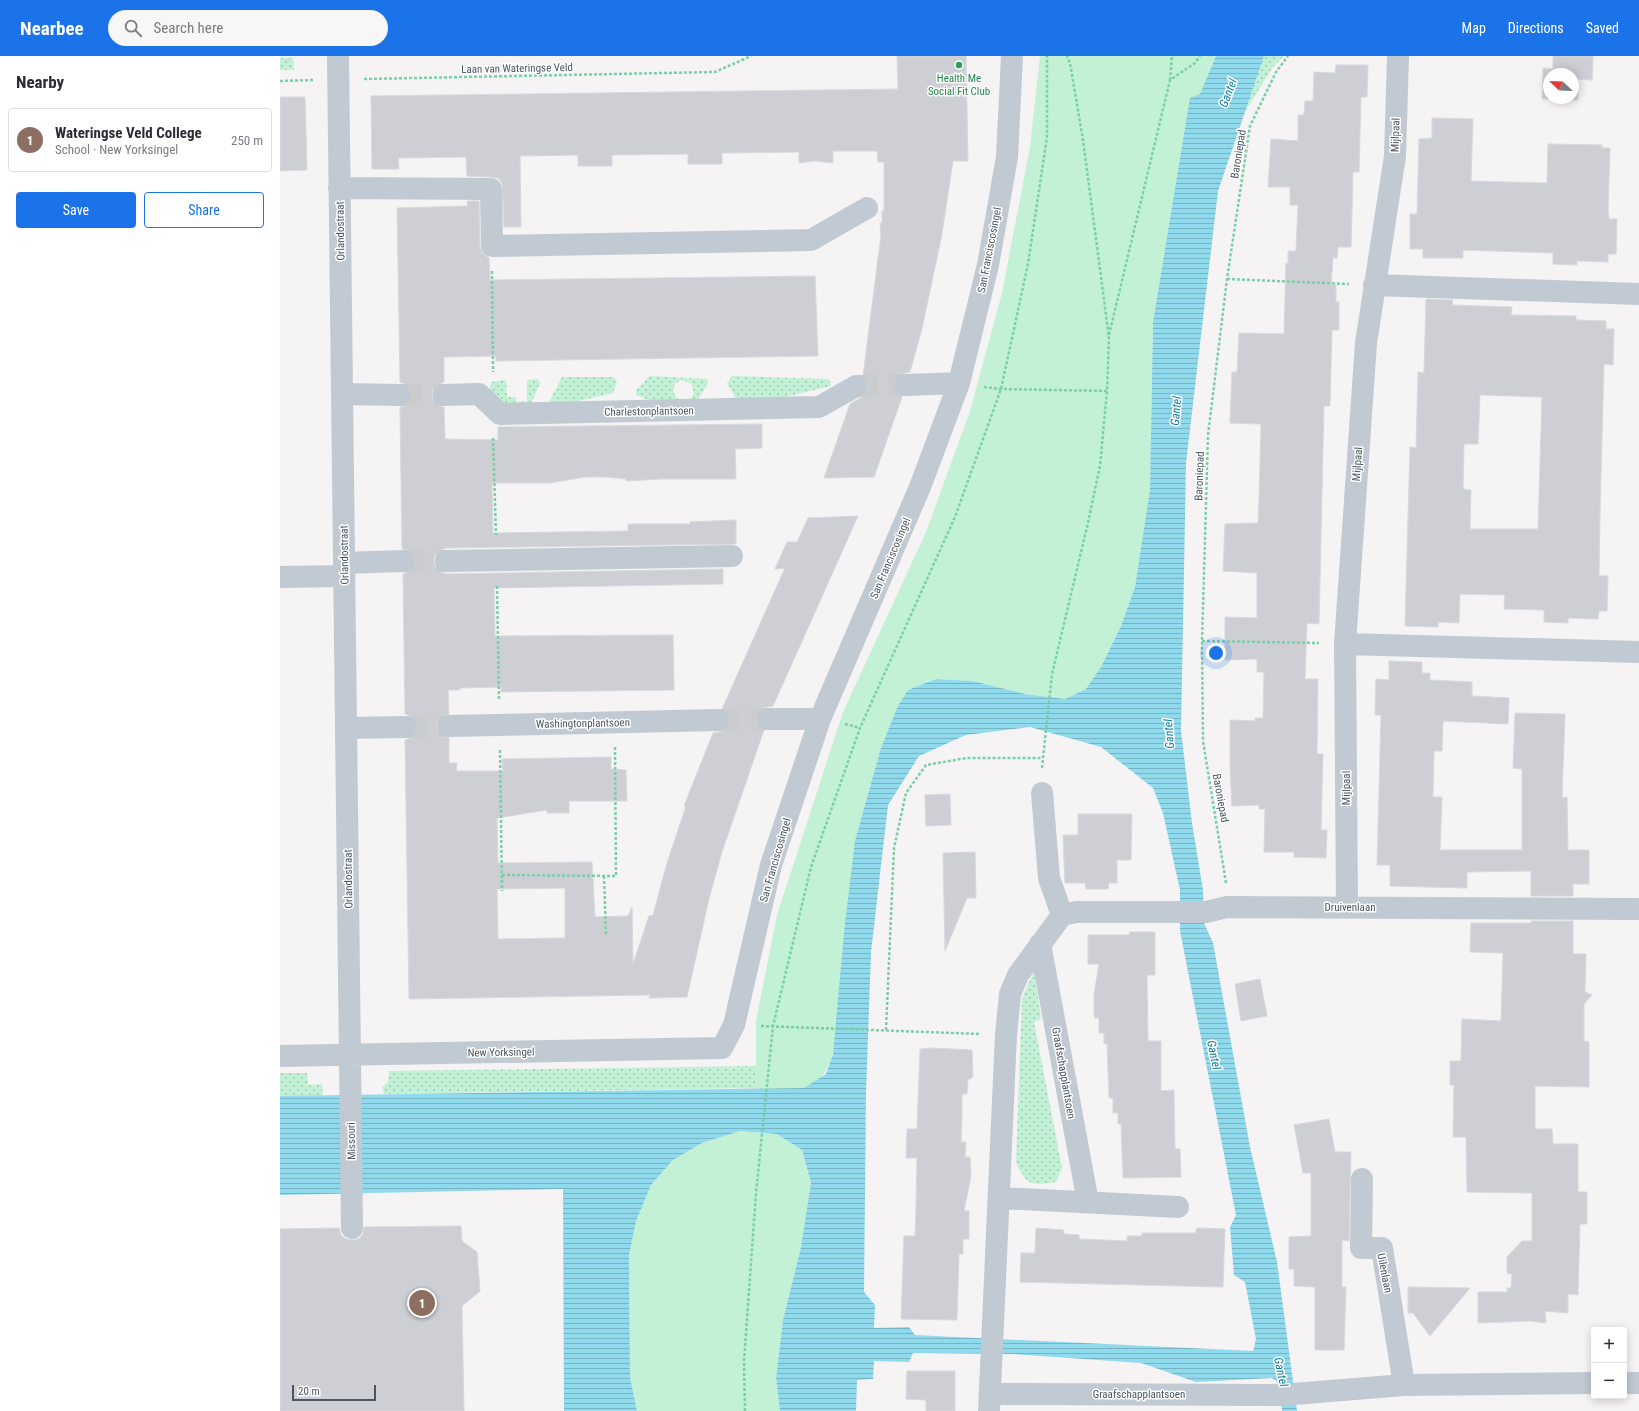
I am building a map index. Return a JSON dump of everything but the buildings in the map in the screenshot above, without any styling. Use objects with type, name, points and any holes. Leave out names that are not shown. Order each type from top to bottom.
[{"type":"street","name":"Orlandostraat","points":[[338,56],[350,1055]]},
{"type":"street","name":"San Franciscosingel","points":[[722,1048],[734,1025],[771,865],[820,718],[920,487],[959,383],[988,265],[1007,157],[1012,56]]},
{"type":"street","name":"Mijlpaal","points":[[1347,907],[1345,644],[1366,343],[1395,156],[1398,56]]},
{"type":"street","points":[[339,188],[491,189],[492,246],[811,240],[867,208]]},
{"type":"street","points":[[1374,285],[1639,294]]},
{"type":"street","points":[[906,384],[959,383]]},
{"type":"street","name":"Charlestonplantsoen","points":[[444,395],[479,394],[500,414],[795,408],[819,407],[856,386]]},
{"type":"street","points":[[342,394],[400,395]]},
{"type":"street","points":[[446,561],[732,556]]},
{"type":"street","points":[[280,577],[403,561]]},
{"type":"street","points":[[1345,644],[1639,652]]},
{"type":"street","points":[[768,719],[820,718]]},
{"type":"street","name":"Washingtonplantsoen","points":[[449,726],[718,720]]},
{"type":"street","points":[[347,728],[405,727]]},
{"type":"street","points":[[1042,793],[1049,878],[1062,915]]},
{"type":"street","name":"Druivenlaan","points":[[1062,915],[1076,912],[1178,913],[1217,909],[1347,907],[1639,909]]},
{"type":"street","name":"Graafschapplantsoen","points":[[1062,915],[1018,975],[1010,994],[1006,1035],[990,1403],[1288,1394],[1404,1385]]},
{"type":"street","name":"Graafschapplantsoen","points":[[1040,944],[1088,1202]]},
{"type":"street","name":"New Yorksingel","points":[[280,1056],[722,1048]]},
{"type":"street","name":"Missouri","points":[[350,1055],[352,1228]]},
{"type":"street","name":"Uilenlaan","points":[[1362,1179],[1361,1248],[1382,1248],[1404,1385]]},
{"type":"street","points":[[999,1198],[1178,1207]]},
{"type":"street","points":[[1404,1385],[1591,1383]]},
{"type":"street","points":[[1627,1383],[1639,1383]]},
{"type":"path","name":"Laan van Wateringse Veld","points":[[280,81],[715,72],[751,56]]},
{"type":"path","points":[[745,1411],[744,1361],[761,1139],[773,1026],[811,867],[860,728],[955,517],[1001,390],[1028,264],[1047,137],[1047,56]]},
{"type":"path","points":[[1045,746],[1052,674],[1088,527],[1100,466],[1108,391],[1109,338],[1084,140],[1070,63],[1067,56]]},
{"type":"path","points":[[1109,338],[1170,80],[1172,56]]},
{"type":"path","points":[[1170,80],[1195,63],[1200,56]]},
{"type":"path","name":"Baroniepad","points":[[1217,909],[1225,871],[1203,741],[1202,641],[1208,434],[1227,280],[1250,126],[1276,72],[1288,56]]},
{"type":"path","points":[[1227,280],[1374,285]]},
{"type":"path","points":[[1001,390],[1108,391]]},
{"type":"path","points":[[1202,641],[1345,644]]},
{"type":"path","points":[[502,875],[616,876],[615,722]]},
{"type":"path","points":[[886,1030],[894,848],[906,793],[926,765],[967,758],[1042,758]]},
{"type":"path","points":[[604,876],[606,934]]},
{"type":"path","points":[[790,1027],[1006,1035]]},
{"type":"green space","points":[[1040,56],[1216,56],[1200,94],[1165,250],[1153,322],[1150,490],[1135,587],[1121,626],[1101,667],[1086,689],[1065,699],[1025,694],[973,681],[936,679],[908,690],[829,1065],[820,1078],[805,1088],[789,1090],[756,1088],[756,1021],[777,915],[843,712],[926,532],[970,411],[1002,293],[1030,147]]},
{"type":"green space","points":[[1264,56],[1284,56],[1273,67],[1245,112]]},
{"type":"green space","points":[[280,58],[293,58],[294,70],[280,70]]},
{"type":"green space","points":[[650,376],[707,379],[708,383],[697,401],[690,399],[694,393],[691,383],[681,380],[675,384],[674,389],[676,397],[680,400],[657,403],[636,395],[636,390]]},
{"type":"green space","points":[[732,376],[829,379],[831,386],[760,403],[738,402],[727,383]]},
{"type":"green space","points":[[562,377],[614,377],[617,382],[613,393],[557,406],[549,402]]},
{"type":"green space","points":[[538,379],[540,383],[531,404],[497,406],[489,398],[491,382],[506,380],[507,397],[516,397],[517,402],[527,401],[527,380]]},
{"type":"green space","points":[[1034,971],[1041,1019],[1034,1022],[1062,1168],[1056,1182],[1041,1184],[1035,1184],[1027,1180],[1023,1176],[1016,1162],[1022,999]]},
{"type":"green space","points":[[756,1066],[756,1088],[384,1094],[382,1087],[388,1082],[389,1071]]},
{"type":"green space","points":[[280,1073],[307,1073],[308,1085],[322,1084],[323,1096],[280,1096]]},
{"type":"green space","points":[[740,1131],[777,1134],[802,1150],[811,1184],[801,1247],[783,1320],[776,1378],[780,1411],[637,1411],[630,1377],[629,1254],[636,1221],[651,1185],[673,1160],[702,1143]]},
{"type":"water","name":"Gantel","points":[[1216,56],[1264,56],[1218,191],[1186,463],[1181,731],[1192,823],[1203,890],[1204,923],[1213,943],[1250,1147],[1277,1262],[1297,1411],[1282,1411],[1281,1389],[1272,1378],[1196,1382],[1141,1363],[1012,1354],[913,1353],[909,1362],[874,1361],[873,1379],[857,1380],[856,1411],[780,1411],[776,1378],[783,1320],[801,1247],[811,1183],[802,1150],[777,1134],[740,1131],[702,1143],[673,1160],[651,1185],[636,1221],[629,1255],[630,1377],[637,1411],[564,1411],[563,1189],[280,1195],[280,1096],[804,1088],[826,1074],[833,1054],[845,923],[855,841],[881,748],[898,706],[908,690],[936,679],[973,681],[1025,694],[1065,699],[1086,689],[1101,667],[1121,626],[1135,587],[1150,490],[1153,322],[1190,98],[1200,94]],"holes":[[[1030,727],[1101,747],[1153,788],[1163,813],[1180,890],[1180,931],[1236,1215],[1230,1227],[1234,1275],[1245,1282],[1256,1339],[1253,1351],[915,1335],[909,1327],[874,1328],[875,1305],[864,1292],[866,1092],[871,952],[888,805],[919,756],[966,735]]]},
{"type":"tunnel","points":[[856,386],[906,385]]},
{"type":"tunnel","points":[[400,395],[444,395]]},
{"type":"tunnel","points":[[403,561],[446,561]]},
{"type":"tunnel","points":[[718,720],[768,719]]},
{"type":"tunnel","points":[[405,727],[449,726]]},
{"type":"place","name":"Health Me Social Fit Club","points":[[959,65]]},
{"type":"place","name":"Wateringse Veld College","points":[[422,1303]]}]
